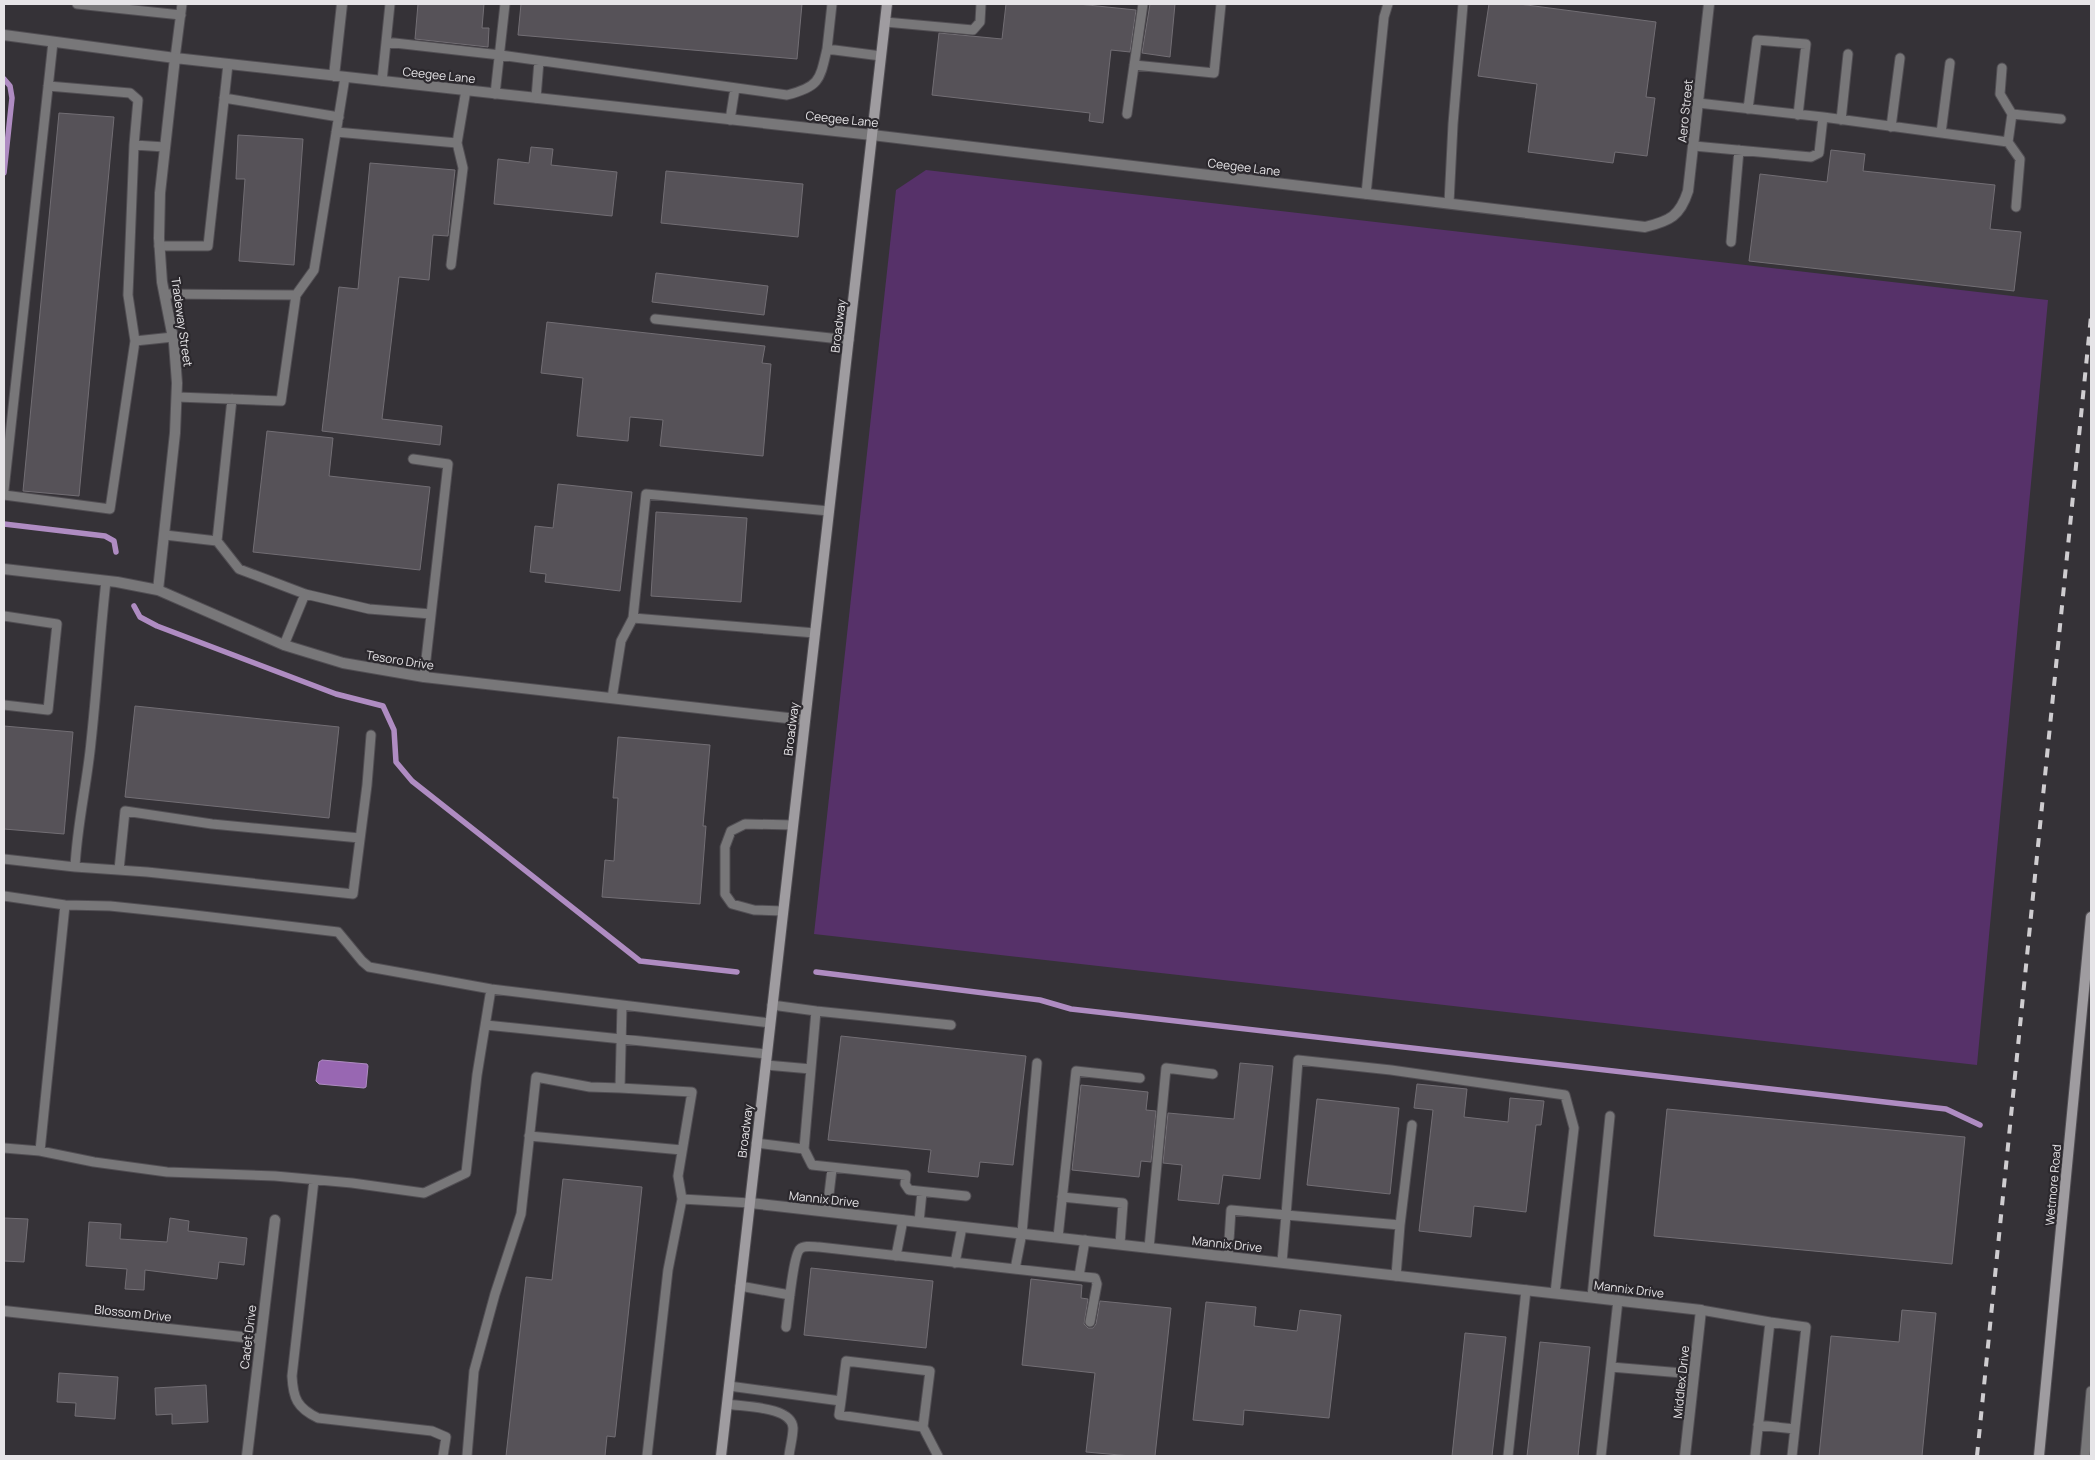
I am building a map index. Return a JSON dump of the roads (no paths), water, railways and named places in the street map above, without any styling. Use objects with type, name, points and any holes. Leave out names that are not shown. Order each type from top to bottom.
[{"type":"main road","name":"Broadway","points":[[720,1456],[887,4]]},
{"type":"main road","name":"Wetmore Road","points":[[2039,1456],[2091,917]]},
{"type":"street","points":[[334,76],[342,4]]},
{"type":"street","name":"Aero Street","points":[[1674,216],[1684,205],[1688,192],[1709,4]]},
{"type":"street","name":"Ceegee Lane","points":[[4,35],[175,58],[872,135],[1645,227],[1662,223],[1674,216]]},
{"type":"street","name":"Tradeway Street","points":[[158,590],[165,535],[177,396],[173,337],[159,246],[160,194],[175,58]]},
{"type":"street","name":"Tesoro Drive","points":[[4,570],[106,581],[158,590],[284,645],[343,663],[424,677],[805,720]]},
{"type":"street","name":"Mannix Drive","points":[[750,1203],[1701,1310]]},
{"type":"street","name":"Cadet Drive","points":[[247,1456],[275,1220]]},
{"type":"street","name":"Middlex Drive","points":[[1685,1456],[1701,1310]]},
{"type":"street","name":"Blossom Drive","points":[[4,1311],[260,1339]]},
{"type":"lane","points":[[77,4],[181,15]]},
{"type":"lane","points":[[175,58],[182,4]]},
{"type":"lane","points":[[382,81],[390,4]]},
{"type":"lane","points":[[495,94],[505,4]]},
{"type":"lane","points":[[386,42],[500,55],[787,95],[802,91],[820,78],[827,49],[832,4]]},
{"type":"lane","points":[[885,22],[973,30],[980,22],[981,4]]},
{"type":"lane","points":[[1127,114],[1143,4]]},
{"type":"lane","points":[[1134,64],[1214,73],[1221,4]]},
{"type":"lane","points":[[1366,194],[1384,18],[1388,4]]},
{"type":"lane","points":[[1449,203],[1453,124],[1463,4]]},
{"type":"lane","points":[[1748,109],[1758,40],[1806,44],[1798,115]]},
{"type":"lane","points":[[4,490],[53,42]]},
{"type":"lane","points":[[827,49],[881,56]]},
{"type":"lane","points":[[1841,120],[1848,54]]},
{"type":"lane","points":[[1891,127],[1900,58]]},
{"type":"lane","points":[[536,98],[539,61]]},
{"type":"lane","points":[[1941,133],[1950,63]]},
{"type":"lane","points":[[159,246],[208,246],[228,64]]},
{"type":"lane","points":[[2002,68],[2000,94],[2012,114],[2008,142],[2020,159],[2016,207]]},
{"type":"lane","points":[[177,396],[281,401],[296,295],[314,270],[345,77]]},
{"type":"lane","points":[[4,495],[110,509],[135,341],[128,295],[134,144],[138,100],[130,93],[48,86]]},
{"type":"lane","points":[[730,120],[735,88]]},
{"type":"lane","points":[[451,265],[463,168],[457,143],[466,90]]},
{"type":"lane","points":[[224,98],[338,117]]},
{"type":"lane","points":[[1698,104],[1823,117],[2008,142]]},
{"type":"lane","points":[[2012,114],[2061,119]]},
{"type":"lane","points":[[1694,146],[1816,156],[1819,153],[1823,117]]},
{"type":"lane","points":[[336,132],[457,143]]},
{"type":"lane","points":[[134,144],[165,147]]},
{"type":"lane","points":[[1731,242],[1739,150]]},
{"type":"lane","points":[[165,294],[296,295]]},
{"type":"lane","points":[[655,318],[848,340]]},
{"type":"lane","points":[[135,341],[173,337]]},
{"type":"lane","points":[[232,399],[217,541],[239,569],[305,594],[369,609],[431,614]]},
{"type":"lane","points":[[413,459],[448,464],[424,677]]},
{"type":"lane","points":[[612,698],[621,641],[633,618],[646,494],[829,511]]},
{"type":"lane","points":[[165,535],[217,541]]},
{"type":"lane","points":[[75,867],[76,839],[82,815],[92,742],[95,681],[106,581]]},
{"type":"lane","points":[[284,645],[305,594]]},
{"type":"lane","points":[[4,616],[57,624],[48,710],[4,704]]},
{"type":"lane","points":[[633,618],[815,633]]},
{"type":"lane","points":[[4,859],[353,894],[367,785],[371,735]]},
{"type":"lane","points":[[119,870],[125,812],[212,824],[360,838]]},
{"type":"lane","points":[[783,911],[754,910],[732,904],[725,894],[725,847],[731,831],[745,824],[793,825]]},
{"type":"lane","points":[[4,896],[64,905],[110,906],[338,932],[369,967],[491,989],[770,1023]]},
{"type":"lane","points":[[40,1151],[64,905]]},
{"type":"lane","points":[[4,1148],[40,1151],[94,1162],[167,1172],[314,1180],[424,1193],[466,1173],[477,1075],[491,989]]},
{"type":"lane","points":[[620,1088],[622,1005]]},
{"type":"lane","points":[[772,1005],[951,1025]]},
{"type":"lane","points":[[816,1010],[804,1149],[812,1165],[906,1175],[905,1184],[909,1190],[966,1196]]},
{"type":"lane","points":[[486,1025],[767,1054]]},
{"type":"lane","points":[[1282,1262],[1298,1060],[1391,1070],[1565,1095],[1574,1128],[1555,1293]]},
{"type":"lane","points":[[766,1064],[810,1069]]},
{"type":"lane","points":[[1015,1269],[1022,1234],[1036,1064]]},
{"type":"lane","points":[[1148,1248],[1166,1068],[1213,1074]]},
{"type":"lane","points":[[1058,1238],[1076,1071],[1140,1078]]},
{"type":"lane","points":[[467,1456],[474,1371],[495,1294],[521,1214],[536,1077],[590,1087],[692,1092],[678,1176],[682,1199],[668,1270],[648,1456]]},
{"type":"lane","points":[[1592,1297],[1610,1116]]},
{"type":"lane","points":[[1396,1276],[1412,1125]]},
{"type":"lane","points":[[529,1136],[682,1150]]},
{"type":"lane","points":[[756,1143],[804,1149]]},
{"type":"lane","points":[[827,1212],[832,1168]]},
{"type":"lane","points":[[314,1180],[292,1376],[293,1393],[299,1405],[308,1414],[318,1418],[432,1431],[446,1436],[443,1456]]},
{"type":"lane","points":[[919,1222],[922,1192]]},
{"type":"lane","points":[[1062,1197],[1123,1203],[1120,1244]]},
{"type":"lane","points":[[682,1199],[750,1203]]},
{"type":"lane","points":[[1228,1256],[1231,1210],[1400,1225]]},
{"type":"lane","points":[[896,1256],[903,1220]]},
{"type":"lane","points":[[955,1262],[962,1227]]},
{"type":"lane","points":[[1079,1276],[1085,1240]]},
{"type":"lane","points":[[786,1327],[794,1261],[798,1250],[803,1247],[1095,1278],[1097,1284],[1090,1322]]},
{"type":"lane","points":[[740,1286],[790,1295]]},
{"type":"lane","points":[[1508,1456],[1526,1290]]},
{"type":"lane","points":[[1602,1456],[1618,1300]]},
{"type":"lane","points":[[1701,1310],[1806,1326],[1792,1456]]},
{"type":"lane","points":[[1755,1456],[1770,1322]]},
{"type":"lane","points":[[923,1427],[839,1415],[846,1361],[930,1371],[923,1427],[938,1456]]},
{"type":"lane","points":[[1611,1367],[1694,1374]]},
{"type":"lane","points":[[728,1386],[841,1401]]},
{"type":"lane","points":[[2084,1456],[2091,1391]]},
{"type":"lane","points":[[726,1404],[779,1411],[789,1418],[793,1427],[789,1456]]},
{"type":"lane","points":[[1758,1425],[1795,1429]]},
{"type":"waterway","points":[[4,79],[10,86],[12,98],[4,173]]},
{"type":"waterway","points":[[4,524],[105,536],[114,541],[116,552]]},
{"type":"waterway","points":[[134,606],[140,617],[157,626],[336,694],[383,706],[394,730],[396,762],[412,781],[640,961],[737,972]]},
{"type":"waterway","points":[[816,972],[1040,1000],[1071,1009],[1946,1109],[1980,1125]]},
{"type":"railway","points":[[1977,1456],[2091,316]]}]
